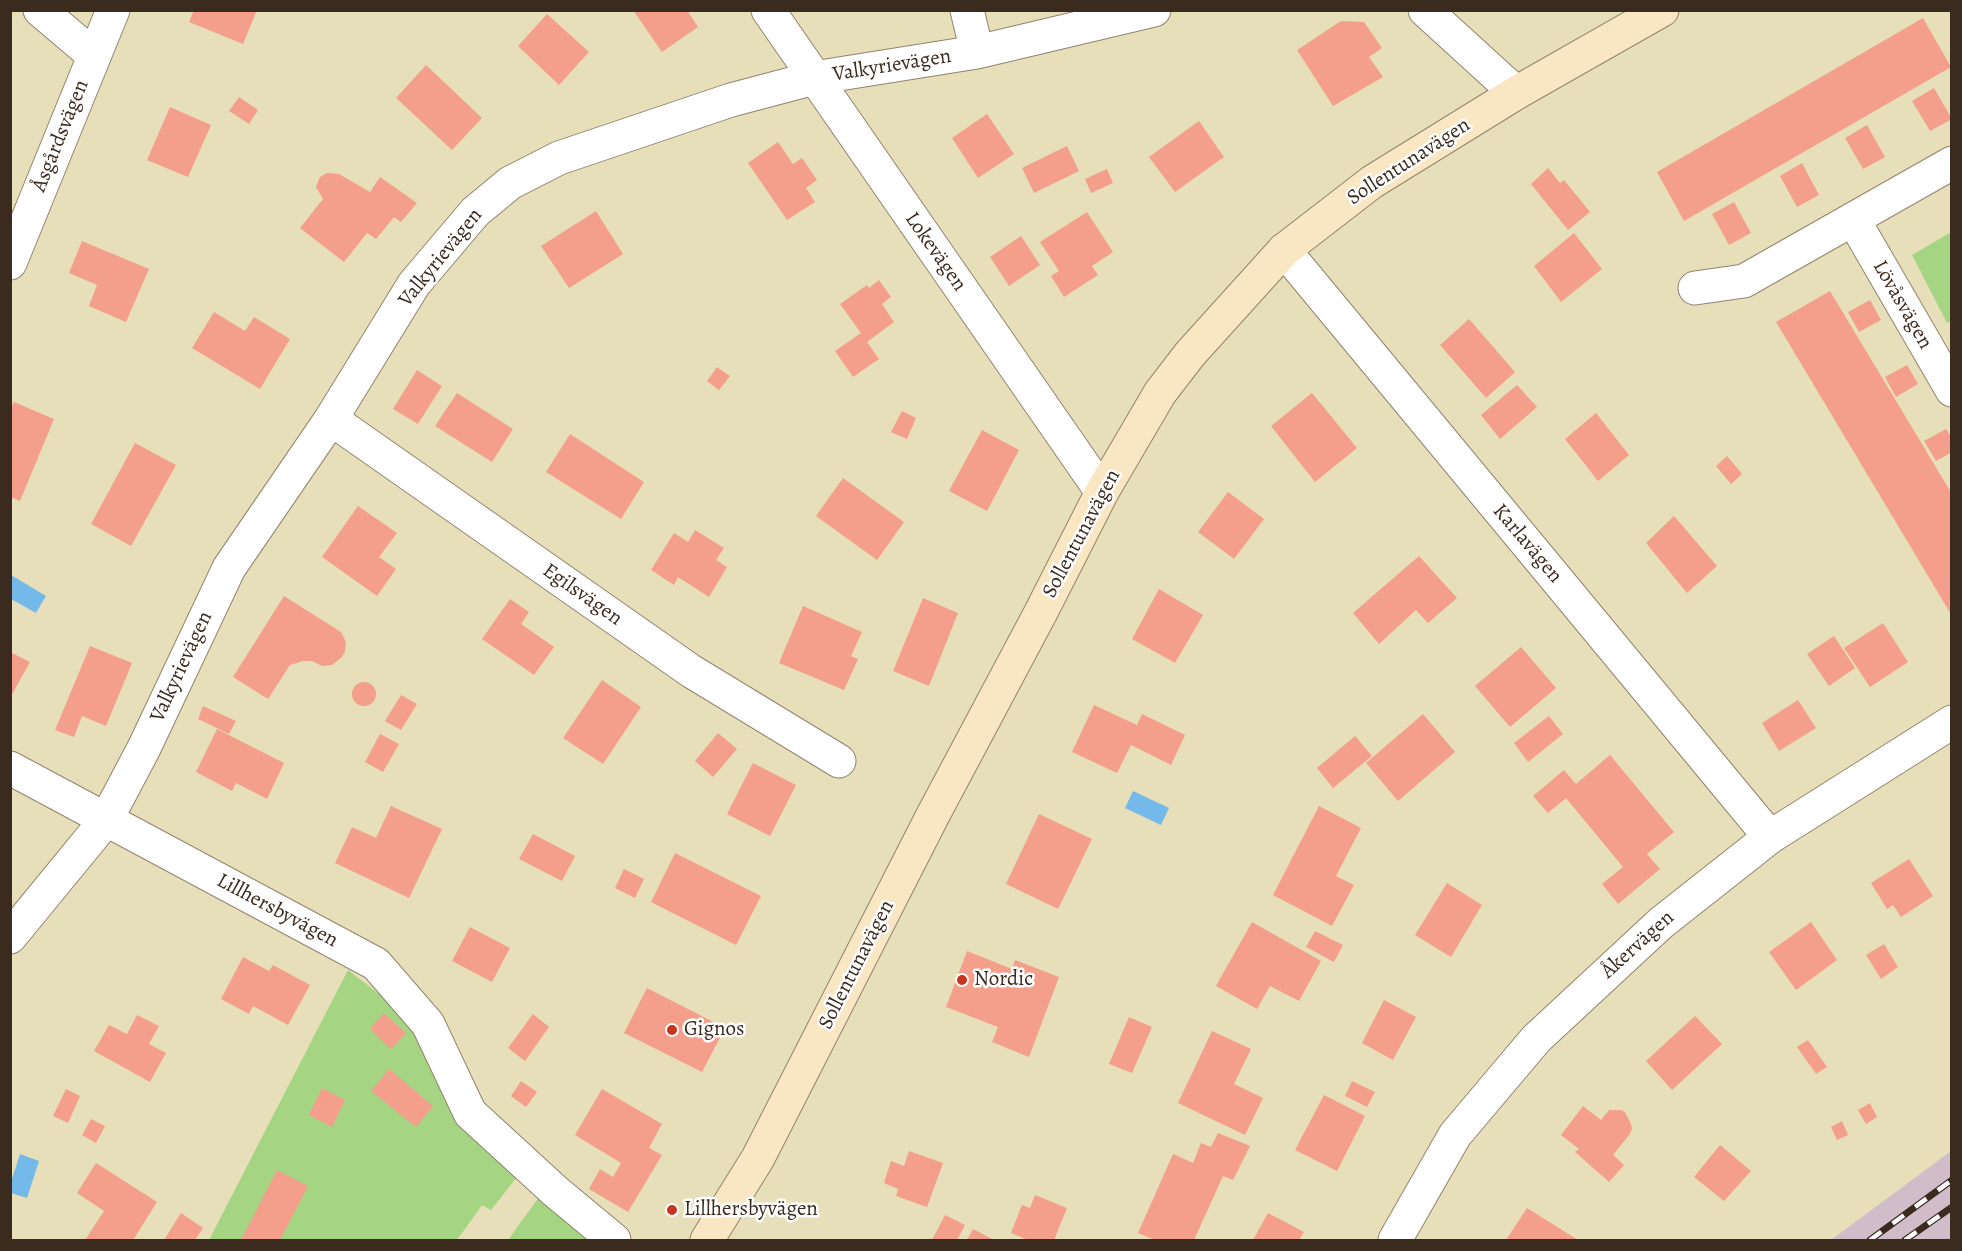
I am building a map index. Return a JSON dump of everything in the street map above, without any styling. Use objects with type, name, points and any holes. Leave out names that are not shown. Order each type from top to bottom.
[{"type":"street","points":[[40,10],[93,55]]},
{"type":"street","name":"Åsgårdsvägen","points":[[10,263],[112,10]]},
{"type":"street","name":"Lokevägen","points":[[768,10],[1102,492]]},
{"type":"street","points":[[967,10],[977,52]]},
{"type":"street","name":"Valkyrievägen","points":[[10,937],[106,820],[144,748],[229,568],[331,419],[414,284],[475,212],[510,183],[559,158],[731,100],[814,78],[977,52],[1154,10]]},
{"type":"street","points":[[1425,10],[1516,93]]},
{"type":"street","name":"Sollentunavägen","points":[[707,1240],[758,1158],[933,815],[1102,492],[1160,393],[1190,354],[1284,250],[1372,182],[1516,93],[1662,10]]},
{"type":"street","points":[[1695,288],[1744,281],[1952,163]]},
{"type":"street","name":"Lövåsvägen","points":[[1853,219],[1952,390]]},
{"type":"street","name":"Karlavägen","points":[[1284,250],[1770,837]]},
{"type":"street","name":"Egilsvägen","points":[[331,419],[692,671],[839,761]]},
{"type":"street","name":"Åkervägen","points":[[1395,1240],[1455,1135],[1536,1039],[1661,923],[1770,837],[1952,722]]},
{"type":"street","name":"Lillhersbyvägen","points":[[10,768],[376,964],[428,1024],[470,1113],[555,1191],[614,1240]]},
{"type":"shaded area","points":[[1951,1151],[1951,1240],[1831,1240]]},
{"type":"green space","points":[[1951,232],[1952,320],[1947,323],[1912,255]]},
{"type":"green space","points":[[348,970],[388,1001],[424,1046],[460,1127],[517,1177],[491,1210],[482,1205],[457,1240],[209,1240]]},
{"type":"green space","points":[[539,1197],[589,1240],[508,1240]]},
{"type":"water","points":[[11,575],[46,596],[36,613],[11,599]]},
{"type":"water","points":[[1133,791],[1169,808],[1161,825],[1125,808]]},
{"type":"water","points":[[20,1154],[39,1161],[27,1198],[11,1193],[11,1182]]},
{"type":"building","points":[[194,10],[257,10],[243,44],[189,22]]},
{"type":"building","points":[[633,10],[687,10],[698,27],[662,52]]},
{"type":"building","points":[[547,14],[589,52],[559,85],[518,46]]},
{"type":"building","points":[[1923,18],[1951,67],[1684,221],[1657,172]]},
{"type":"building","points":[[1341,21],[1364,22],[1382,48],[1369,57],[1383,77],[1333,106],[1297,50]]},
{"type":"building","points":[[426,65],[482,118],[452,150],[396,98]]},
{"type":"building","points":[[1934,88],[1952,119],[1930,131],[1912,101]]},
{"type":"building","points":[[239,97],[258,110],[249,124],[229,111]]},
{"type":"building","points":[[170,107],[211,125],[188,177],[147,160]]},
{"type":"building","points":[[987,114],[1014,154],[978,178],[952,138]]},
{"type":"building","points":[[1199,121],[1224,157],[1175,192],[1149,157]]},
{"type":"building","points":[[1867,125],[1885,157],[1863,169],[1845,138]]},
{"type":"building","points":[[778,142],[793,164],[802,158],[817,180],[806,188],[815,202],[787,220],[748,163]]},
{"type":"building","points":[[1067,146],[1079,171],[1034,193],[1022,168]]},
{"type":"building","points":[[1802,163],[1819,195],[1797,207],[1780,176]]},
{"type":"building","points":[[1548,168],[1560,183],[1564,180],[1590,212],[1568,230],[1531,184]]},
{"type":"building","points":[[1107,169],[1113,183],[1091,193],[1085,179]]},
{"type":"building","points":[[327,173],[339,174],[370,192],[380,177],[417,203],[401,222],[394,217],[376,239],[367,233],[344,262],[300,228],[323,199],[316,187],[320,177]]},
{"type":"building","points":[[1734,202],[1751,233],[1729,245],[1712,214]]},
{"type":"building","points":[[596,211],[623,254],[569,288],[541,246]]},
{"type":"building","points":[[1087,212],[1113,252],[1092,266],[1098,275],[1064,297],[1051,276],[1059,271],[1040,242]]},
{"type":"building","points":[[1574,233],[1602,269],[1561,302],[1534,266]]},
{"type":"building","points":[[1021,236],[1040,265],[1009,286],[990,257]]},
{"type":"building","points":[[82,241],[149,269],[126,322],[89,306],[97,285],[69,273]]},
{"type":"building","points":[[879,280],[891,297],[882,304],[894,322],[867,342],[879,359],[853,377],[835,351],[861,333],[840,304],[867,285],[869,288]]},
{"type":"building","points":[[1830,291],[1952,494],[1952,616],[1776,322]]},
{"type":"building","points":[[1870,300],[1881,320],[1859,332],[1848,312]]},
{"type":"building","points":[[214,312],[245,331],[254,317],[290,339],[260,389],[192,348]]},
{"type":"building","points":[[1469,319],[1515,372],[1486,398],[1440,345]]},
{"type":"building","points":[[1907,365],[1918,384],[1896,397],[1885,377]]},
{"type":"building","points":[[717,367],[730,376],[719,390],[707,381]]},
{"type":"building","points":[[417,370],[442,386],[418,424],[393,409]]},
{"type":"building","points":[[1517,385],[1537,407],[1500,439],[1481,415]]},
{"type":"building","points":[[457,393],[513,429],[492,462],[435,426]]},
{"type":"building","points":[[1312,393],[1357,448],[1315,482],[1271,426]]},
{"type":"building","points":[[14,402],[54,419],[20,501],[10,497],[10,410]]},
{"type":"building","points":[[902,411],[916,418],[907,439],[891,432]]},
{"type":"building","points":[[1596,413],[1629,455],[1598,481],[1565,439]]},
{"type":"building","points":[[1946,429],[1952,438],[1952,452],[1936,461],[1924,441]]},
{"type":"building","points":[[982,430],[1019,450],[987,511],[949,491]]},
{"type":"building","points":[[570,434],[644,482],[621,519],[546,472]]},
{"type":"building","points":[[135,443],[176,465],[131,546],[91,524]]},
{"type":"building","points":[[1727,456],[1742,474],[1731,484],[1716,466]]},
{"type":"building","points":[[843,478],[904,522],[877,560],[816,516]]},
{"type":"building","points":[[1228,492],[1264,519],[1234,559],[1198,532]]},
{"type":"building","points":[[358,506],[397,533],[379,557],[396,569],[377,596],[322,557]]},
{"type":"building","points":[[1674,516],[1717,566],[1687,593],[1646,543]]},
{"type":"building","points":[[695,530],[724,548],[716,560],[727,567],[709,597],[678,577],[674,585],[651,570],[674,533],[688,542]]},
{"type":"building","points":[[1419,556],[1457,598],[1428,623],[1416,610],[1379,644],[1353,613]]},
{"type":"building","points":[[1159,589],[1203,615],[1175,663],[1132,639]]},
{"type":"building","points":[[284,596],[341,632],[346,642],[345,651],[342,657],[332,665],[322,666],[312,661],[303,661],[290,665],[268,699],[233,677]]},
{"type":"building","points":[[923,598],[958,613],[929,686],[893,671]]},
{"type":"building","points":[[510,599],[529,612],[521,624],[554,647],[534,675],[482,639]]},
{"type":"building","points":[[803,606],[862,632],[851,656],[858,659],[844,690],[779,663]]},
{"type":"building","points":[[1883,623],[1908,662],[1870,687],[1844,648]]},
{"type":"building","points":[[1834,636],[1855,668],[1829,686],[1807,654]]},
{"type":"building","points":[[90,646],[132,663],[106,726],[82,716],[74,737],[55,730]]},
{"type":"building","points":[[1521,647],[1556,688],[1510,727],[1475,686]]},
{"type":"building","points":[[10,652],[30,662],[10,698]]},
{"type":"building","points":[[602,680],[641,707],[603,764],[563,738]]},
{"type":"building","points":[[364,682],[369,683],[375,689],[375,699],[369,705],[364,706],[359,705],[353,699],[352,694],[353,689],[359,683]]},
{"type":"building","points":[[401,695],[417,704],[401,730],[385,721]]},
{"type":"building","points":[[1798,700],[1816,728],[1779,751],[1762,723]]},
{"type":"building","points":[[1094,705],[1137,725],[1142,714],[1185,735],[1171,765],[1131,745],[1117,773],[1072,752]]},
{"type":"building","points":[[203,706],[236,721],[229,734],[198,719]]},
{"type":"building","points":[[1423,714],[1455,752],[1398,801],[1366,763]]},
{"type":"building","points":[[1549,716],[1563,734],[1528,762],[1514,743]]},
{"type":"building","points":[[217,729],[284,763],[267,799],[236,783],[232,791],[196,772]]},
{"type":"building","points":[[718,733],[737,749],[713,777],[695,761]]},
{"type":"building","points":[[380,734],[399,744],[383,772],[365,762]]},
{"type":"building","points":[[1355,736],[1372,756],[1333,788],[1317,768]]},
{"type":"building","points":[[1610,755],[1674,832],[1647,854],[1660,869],[1618,904],[1602,884],[1623,867],[1566,798],[1548,813],[1533,796],[1564,770],[1576,784]]},
{"type":"building","points":[[753,763],[796,785],[770,836],[727,814]]},
{"type":"building","points":[[391,806],[442,829],[409,898],[335,863],[352,827],[376,838]]},
{"type":"building","points":[[1319,806],[1361,828],[1336,876],[1354,885],[1332,926],[1273,895]]},
{"type":"building","points":[[1039,814],[1092,839],[1058,909],[1006,884]]},
{"type":"building","points":[[533,834],[575,856],[562,881],[519,859]]},
{"type":"building","points":[[675,853],[761,896],[736,945],[651,902]]},
{"type":"building","points":[[1909,859],[1933,896],[1901,917],[1893,905],[1887,909],[1871,883]]},
{"type":"building","points":[[624,869],[644,879],[635,898],[615,888]]},
{"type":"building","points":[[1447,883],[1482,905],[1451,957],[1415,935]]},
{"type":"building","points":[[1252,922],[1321,961],[1299,1001],[1270,986],[1257,1009],[1216,986]]},
{"type":"building","points":[[1811,922],[1837,960],[1796,990],[1769,952]]},
{"type":"building","points":[[470,927],[510,948],[492,982],[452,961]]},
{"type":"building","points":[[1315,931],[1343,945],[1334,962],[1306,947]]},
{"type":"building","points":[[1884,944],[1898,967],[1881,979],[1866,955]]},
{"type":"building","points":[[967,951],[1012,969],[1015,960],[1059,977],[1029,1057],[992,1042],[998,1027],[946,1007]]},
{"type":"building","points":[[243,957],[269,971],[273,965],[310,985],[288,1025],[253,1006],[249,1014],[221,999]]},
{"type":"building","points":[[647,988],[725,1028],[702,1072],[624,1033]]},
{"type":"building","points":[[1384,1000],[1416,1017],[1393,1060],[1362,1043]]},
{"type":"building","points":[[384,1013],[406,1033],[391,1049],[370,1029]]},
{"type":"building","points":[[533,1014],[549,1027],[525,1061],[508,1048]]},
{"type":"building","points":[[137,1015],[159,1026],[149,1044],[166,1053],[150,1082],[94,1051],[109,1025],[127,1034]]},
{"type":"building","points":[[1695,1016],[1722,1044],[1672,1090],[1646,1061]]},
{"type":"building","points":[[1129,1017],[1152,1027],[1132,1073],[1109,1064]]},
{"type":"building","points":[[1212,1031],[1251,1049],[1234,1084],[1263,1098],[1245,1135],[1178,1103]]},
{"type":"building","points":[[1808,1040],[1827,1067],[1816,1074],[1797,1047]]},
{"type":"building","points":[[389,1069],[433,1106],[416,1127],[371,1091]]},
{"type":"building","points":[[521,1081],[537,1092],[526,1107],[511,1096]]},
{"type":"building","points":[[1352,1081],[1375,1092],[1367,1107],[1345,1096]]},
{"type":"building","points":[[322,1088],[345,1100],[332,1127],[309,1115]]},
{"type":"building","points":[[66,1089],[80,1096],[68,1123],[53,1116]]},
{"type":"building","points":[[602,1089],[662,1124],[649,1148],[662,1155],[628,1212],[589,1189],[600,1169],[613,1177],[621,1163],[575,1135]]},
{"type":"building","points":[[1324,1095],[1365,1116],[1337,1171],[1295,1150]]},
{"type":"building","points":[[1870,1103],[1877,1117],[1866,1124],[1858,1110]]},
{"type":"building","points":[[1583,1106],[1601,1120],[1609,1110],[1621,1110],[1625,1112],[1631,1124],[1632,1129],[1629,1135],[1613,1155],[1624,1165],[1609,1182],[1575,1152],[1579,1149],[1561,1135]]},
{"type":"building","points":[[91,1119],[105,1126],[96,1143],[82,1135]]},
{"type":"building","points":[[1842,1121],[1848,1135],[1837,1140],[1831,1127]]},
{"type":"building","points":[[1218,1133],[1250,1146],[1233,1180],[1223,1176],[1194,1240],[1155,1240],[1138,1233],[1173,1154],[1193,1163],[1201,1143],[1211,1147]]},
{"type":"building","points":[[1720,1145],[1751,1171],[1724,1201],[1694,1177]]},
{"type":"building","points":[[909,1151],[943,1163],[927,1207],[896,1196],[898,1189],[884,1183],[891,1161],[904,1166]]},
{"type":"building","points":[[96,1163],[157,1202],[133,1240],[85,1240],[104,1211],[77,1193]]},
{"type":"building","points":[[277,1170],[308,1186],[280,1240],[241,1240]]},
{"type":"building","points":[[1035,1195],[1067,1208],[1054,1240],[1028,1240],[1011,1233],[1022,1205],[1030,1208]]},
{"type":"building","points":[[1527,1208],[1578,1240],[1506,1240]]},
{"type":"building","points":[[181,1213],[203,1228],[195,1240],[164,1240]]},
{"type":"building","points":[[1268,1213],[1304,1232],[1299,1240],[1253,1240]]},
{"type":"building","points":[[945,1215],[965,1225],[957,1240],[932,1240]]},
{"type":"building","points":[[973,1229],[994,1240],[967,1240]]},
{"type":"railway","points":[[1870,1240],[1952,1180]]},
{"type":"railway","points":[[1905,1240],[1952,1207]]},
{"type":"place","name":"Nordic","points":[[962,980]]},
{"type":"place","name":"Gignos","points":[[672,1030]]},
{"type":"place","name":"Lillhersbyvägen","points":[[672,1210]]}]
